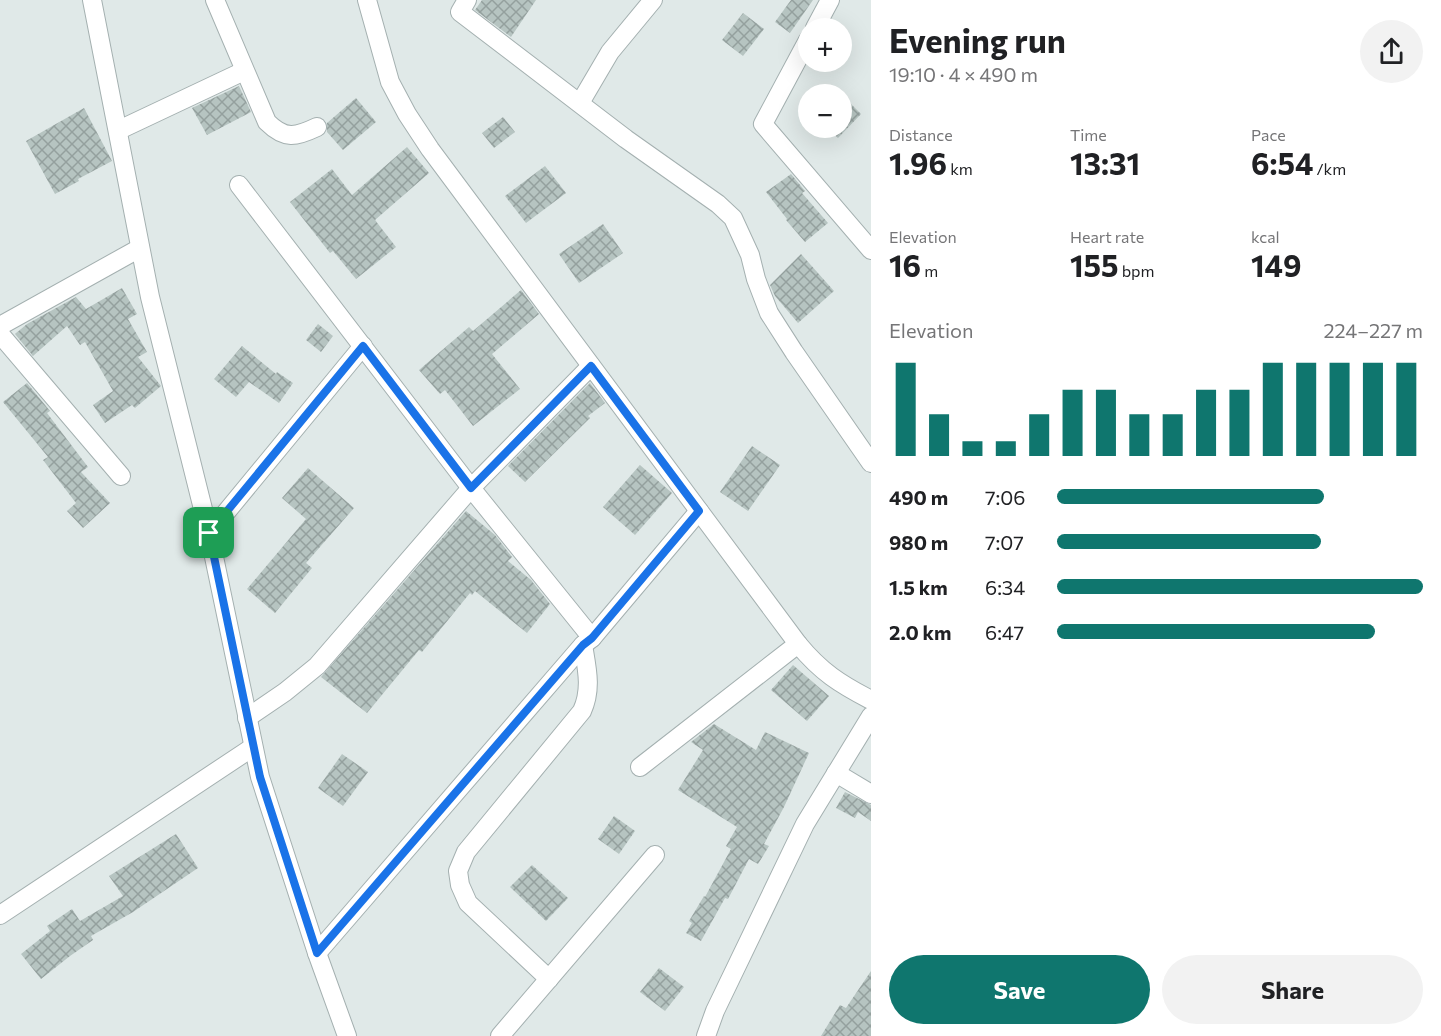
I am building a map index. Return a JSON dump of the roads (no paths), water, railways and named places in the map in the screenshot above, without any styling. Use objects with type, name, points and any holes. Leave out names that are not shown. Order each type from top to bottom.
[{"type":"street","points":[[92,0],[150,297],[209,533],[260,777],[317,953],[347,1036]]},
{"type":"street","points":[[215,0],[267,122],[276,132],[289,136],[301,135],[317,127]]},
{"type":"street","points":[[367,0],[390,82],[407,114],[437,158],[798,644],[814,663],[840,683],[871,700]]},
{"type":"street","points":[[467,0],[460,12],[626,139],[718,204],[733,218],[750,255],[769,313],[871,463]]},
{"type":"street","points":[[580,103],[610,52],[653,0]]},
{"type":"street","points":[[820,18],[830,0]]},
{"type":"street","points":[[798,59],[764,124],[871,250]]},
{"type":"street","points":[[119,130],[244,71]]},
{"type":"street","points":[[239,185],[587,642],[588,699],[582,711],[466,852],[458,871],[460,885],[468,903],[549,979]]},
{"type":"street","points":[[0,326],[140,248]]},
{"type":"street","points":[[0,334],[121,476]]},
{"type":"street","points":[[209,533],[363,346]]},
{"type":"street","points":[[247,718],[285,692],[316,666],[471,488],[591,366]]},
{"type":"street","points":[[317,953],[699,511]]},
{"type":"street","points":[[640,767],[798,644]]},
{"type":"street","points":[[706,1036],[715,1011],[805,824],[871,716]]},
{"type":"street","points":[[0,915],[253,747]]},
{"type":"street","points":[[836,773],[871,794]]},
{"type":"street","points":[[500,1036],[655,855]]}]
